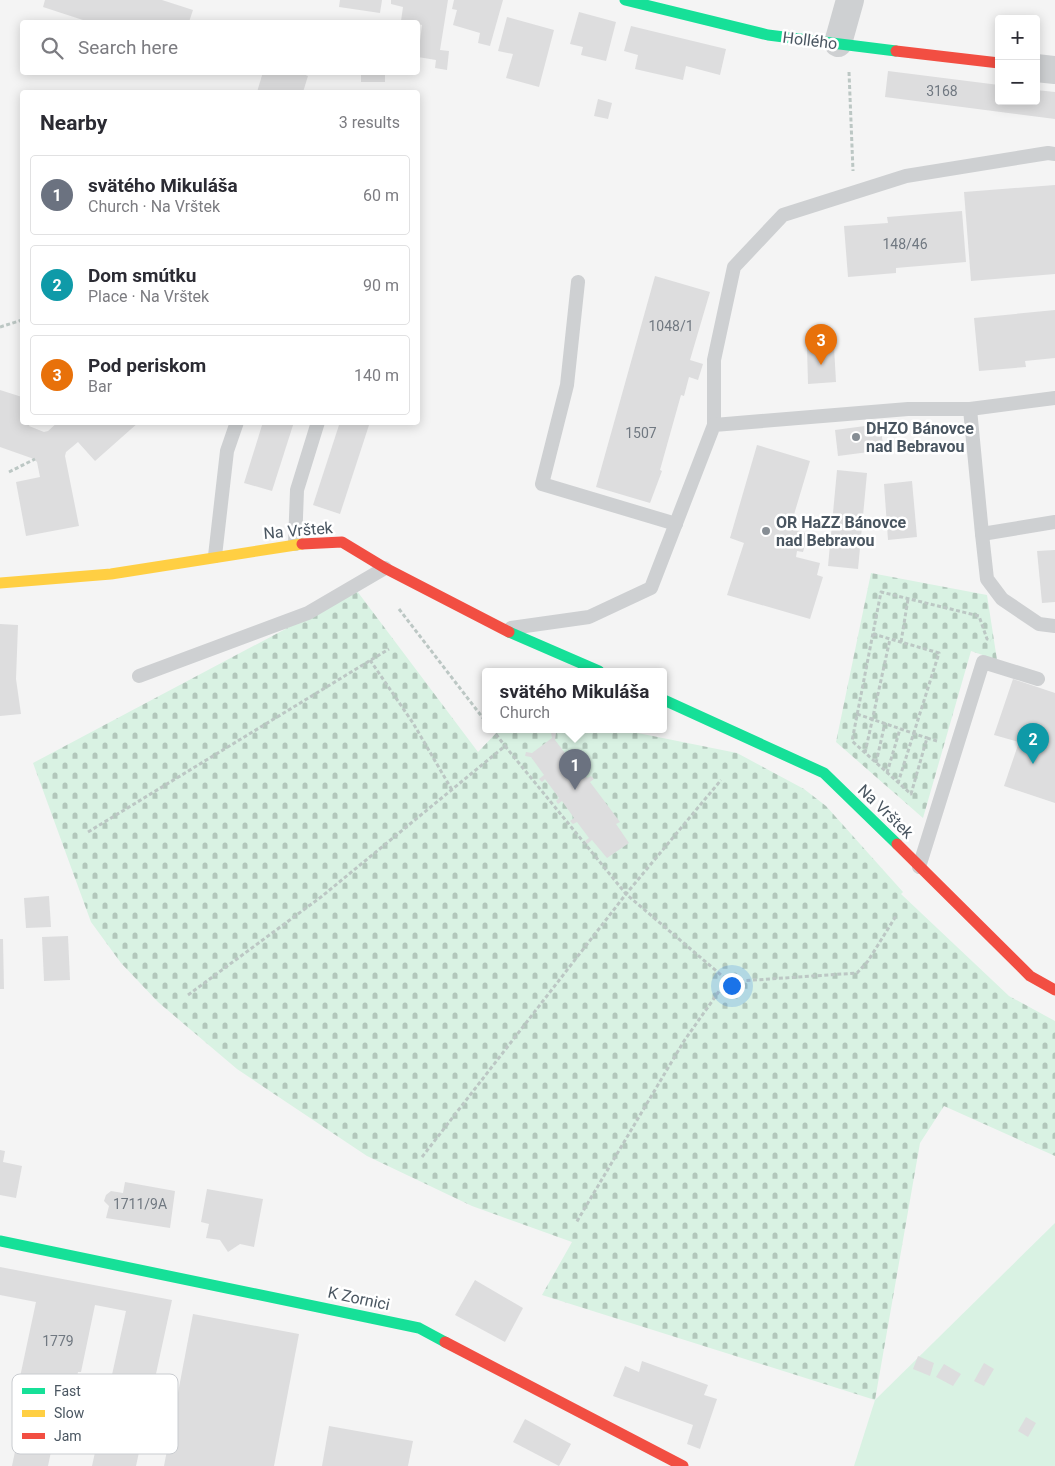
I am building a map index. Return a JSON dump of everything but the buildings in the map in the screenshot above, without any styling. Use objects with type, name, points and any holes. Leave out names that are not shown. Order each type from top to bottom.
[{"type":"street","name":"Hollého","points":[[625,0],[768,35],[995,62]]},
{"type":"street","points":[[843,43],[850,0]]},
{"type":"street","points":[[1040,68],[1055,70]]},
{"type":"street","name":"Na Vrštek","points":[[0,583],[111,574],[294,544],[342,542],[385,568],[503,629],[593,668]]},
{"type":"street","name":"Na Vrštek","points":[[667,701],[824,773],[1030,976],[1055,990]]},
{"type":"street","name":"K Zornici","points":[[0,1241],[420,1328],[683,1466]]},
{"type":"lane","points":[[503,629],[589,616],[650,588],[714,425],[714,360],[734,267],[783,215],[906,176],[1048,153],[1055,154]]},
{"type":"lane","points":[[578,282],[567,386],[542,484],[676,524]]},
{"type":"lane","points":[[714,425],[908,409],[970,409],[1055,398]]},
{"type":"lane","points":[[970,409],[987,579],[1002,599],[1040,624],[1055,626]]},
{"type":"lane","points":[[215,556],[228,451],[236,425]]},
{"type":"lane","points":[[294,544],[297,490],[317,425]]},
{"type":"lane","points":[[982,534],[1055,522]]},
{"type":"lane","points":[[139,676],[308,613],[385,568]]},
{"type":"lane","points":[[920,867],[983,662],[1038,678]]},
{"type":"path","points":[[843,43],[854,192]]},
{"type":"path","points":[[0,327],[20,321]]},
{"type":"path","points":[[10,472],[36,459]]},
{"type":"path","points":[[927,738],[910,794],[852,741],[881,592],[979,616],[988,639],[1000,643],[998,666]]},
{"type":"path","points":[[900,642],[908,599]]},
{"type":"path","points":[[399,608],[482,717]]},
{"type":"path","points":[[873,634],[939,653],[898,783]]},
{"type":"path","points":[[865,753],[890,639]]},
{"type":"path","points":[[88,832],[388,649]]},
{"type":"path","points":[[370,660],[413,723],[452,790]]},
{"type":"path","points":[[857,714],[956,748]]},
{"type":"path","points":[[876,763],[885,724]]},
{"type":"path","points":[[887,773],[900,729]]},
{"type":"path","points":[[495,733],[626,894],[727,980],[740,982],[857,973],[868,961],[896,916]]},
{"type":"path","points":[[188,995],[321,897],[505,746]]},
{"type":"path","points":[[422,1157],[626,894],[721,780]]},
{"type":"path","points":[[576,1223],[684,1041],[727,980]]},
{"type":"green space","points":[[871,573],[987,595],[997,660],[971,651],[923,818],[836,742]]},
{"type":"green space","points":[[357,591],[478,752],[496,733],[638,733],[737,753],[804,789],[826,806],[903,892],[901,894],[1009,996],[1055,1021],[1055,1156],[944,1106],[920,1143],[875,1400],[542,1295],[572,1242],[472,1206],[367,1156],[237,1069],[158,1002],[121,963],[91,922],[33,763]]},
{"type":"green space","points":[[1055,1223],[1055,1466],[854,1466],[875,1400]]},
{"type":"traffic: fast","points":[[625,0],[768,35],[896,51]]},
{"type":"traffic: fast","points":[[509,632],[592,668]]},
{"type":"traffic: fast","points":[[667,701],[824,773],[897,844]]},
{"type":"traffic: fast","points":[[0,1241],[419,1328],[445,1342]]},
{"type":"traffic: slow","points":[[0,583],[111,574],[302,544]]},
{"type":"traffic: jam","points":[[896,51],[995,63]]},
{"type":"traffic: jam","points":[[302,544],[342,542],[385,568],[509,632]]},
{"type":"traffic: jam","points":[[897,844],[1030,976],[1055,990]]},
{"type":"traffic: jam","points":[[445,1342],[683,1466]]},
{"type":"place","name":"Pod periskom","points":[[821,365]]},
{"type":"place","name":"DHZO Bánovce nad Bebravou","points":[[856,437]]},
{"type":"place","name":"OR HaZZ Bánovce nad Bebravou","points":[[766,531]]},
{"type":"place","name":"Dom smútku","points":[[1033,764]]},
{"type":"place","name":"svätého Mikuláša","points":[[575,790]]}]
